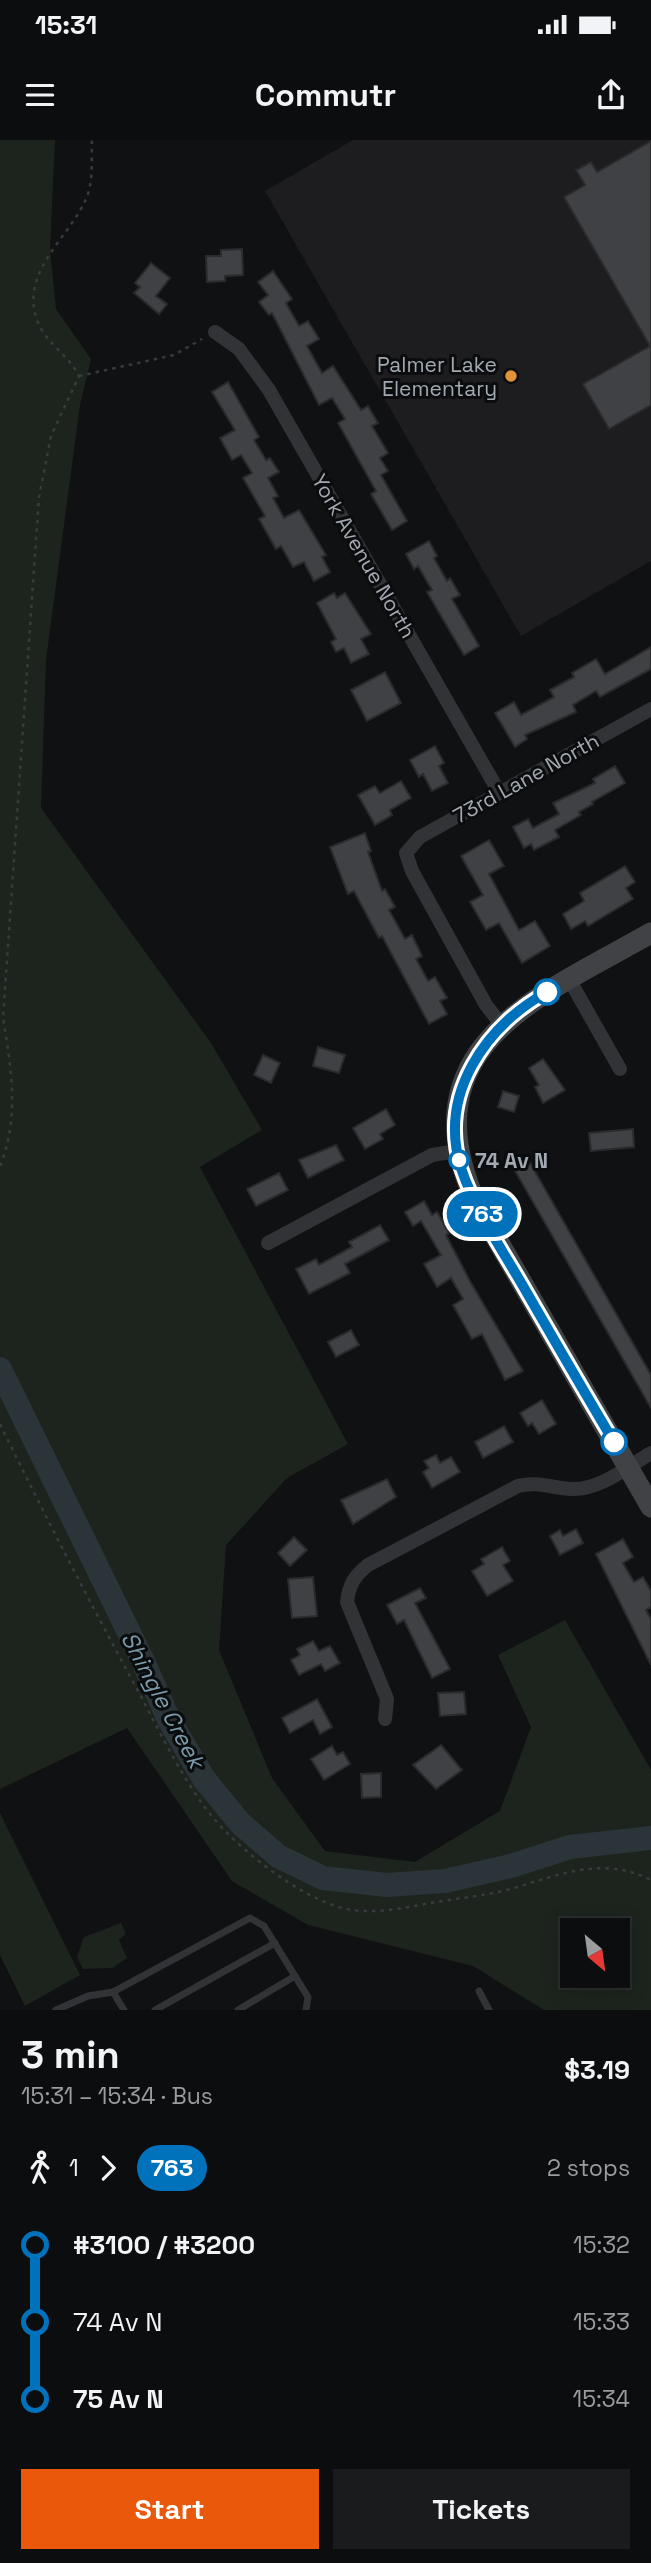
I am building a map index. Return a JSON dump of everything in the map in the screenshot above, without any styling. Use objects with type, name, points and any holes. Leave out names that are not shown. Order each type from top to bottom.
[{"type":"street","name":"York Avenue North","points":[[215,332],[239,349],[269,390],[499,792]]},
{"type":"street","name":"73rd Lane North","points":[[501,1024],[486,1005],[412,871],[406,853],[420,837],[651,709]]},
{"type":"street","points":[[651,933],[529,1002],[501,1024],[481,1048],[466,1078],[457,1118],[457,1151],[479,1209],[651,1507]]},
{"type":"street","points":[[569,979],[620,1069]]},
{"type":"street","points":[[268,1242],[432,1155],[457,1151]]},
{"type":"street","points":[[385,1720],[387,1699],[347,1602],[348,1587],[356,1575],[368,1565],[518,1486],[542,1483],[560,1488],[588,1487],[651,1454]]},
{"type":"lane","points":[[56,2010],[88,1997],[113,1992],[250,1918],[264,1926],[275,1943],[307,1997],[306,2010]]},
{"type":"lane","points":[[155,2010],[275,1943]]},
{"type":"lane","points":[[238,2010],[295,1976]]},
{"type":"lane","points":[[479,1991],[489,2010]]},
{"type":"lane","points":[[113,1992],[124,2010]]},
{"type":"path","points":[[79,376],[44,335],[34,301],[41,268],[89,192],[92,140]]},
{"type":"path","points":[[79,376],[174,355],[215,332]]},
{"type":"path","points":[[0,1166],[13,1094],[13,1070],[3,1018],[39,497],[51,436],[79,376]]},
{"type":"path","points":[[0,1424],[95,1612],[189,1784],[232,1839],[268,1868],[331,1904],[359,1910],[390,1910],[492,1892],[580,1869],[621,1868],[651,1880]]},
{"type":"shaded area","points":[[0,140],[55,140],[50,249],[56,309],[91,359],[80,405],[46,660],[41,808],[211,1043],[262,1130],[200,1167],[348,1444],[287,1478],[226,1545],[219,1650],[272,1778],[325,1851],[415,1862],[500,1811],[531,1727],[498,1655],[565,1620],[651,1770],[651,2010],[544,2010],[473,1966],[308,1925],[232,1881],[127,1728],[0,1789]]},
{"type":"shaded area","name":"Palmer Lake Elementary","points":[[353,140],[651,140],[651,561],[521,636],[265,191]]},
{"type":"shaded area","points":[[0,1813],[80,1975],[25,2006],[0,1955]]},
{"type":"shaded area","points":[[121,1923],[126,1934],[119,1940],[127,1958],[112,1968],[83,1969],[77,1957],[84,1937]]},
{"type":"building","points":[[651,141],[651,405],[609,429],[583,384],[650,346],[564,197],[585,185],[576,170],[591,162],[597,172]]},
{"type":"building","points":[[242,249],[243,275],[225,276],[225,281],[207,282],[206,256],[221,256],[221,250]]},
{"type":"building","points":[[151,263],[170,278],[156,296],[167,304],[159,314],[134,293],[140,287],[135,283]]},
{"type":"building","points":[[273,271],[292,299],[286,303],[299,326],[308,321],[319,339],[307,346],[322,373],[333,366],[361,410],[368,406],[378,423],[372,426],[388,453],[380,458],[388,471],[381,475],[407,521],[392,530],[371,494],[376,491],[338,423],[345,419],[332,398],[319,405],[272,313],[269,315],[259,302],[268,295],[258,282]]},
{"type":"building","points":[[228,382],[259,437],[254,440],[266,460],[270,458],[279,472],[268,478],[278,496],[273,498],[284,518],[299,510],[326,555],[322,557],[330,572],[314,581],[304,562],[293,567],[281,546],[276,549],[259,519],[265,516],[243,478],[252,473],[241,455],[232,460],[220,438],[235,430],[212,392]]},
{"type":"building","points":[[429,541],[437,556],[434,558],[447,581],[450,578],[460,595],[452,599],[479,646],[464,655],[427,592],[432,590],[418,566],[414,569],[406,554]]},
{"type":"building","points":[[334,593],[337,598],[345,593],[371,634],[361,639],[369,654],[351,663],[344,648],[336,652],[331,642],[336,639],[317,603]]},
{"type":"building","points":[[651,647],[651,669],[600,697],[596,691],[573,705],[576,712],[525,735],[527,739],[515,747],[495,713],[514,702],[521,715],[554,697],[550,690],[574,677],[572,673],[596,659],[605,674]]},
{"type":"building","points":[[385,672],[401,703],[367,721],[351,690]]},
{"type":"building","points":[[435,746],[444,763],[439,766],[448,783],[432,791],[423,774],[419,777],[410,760]]},
{"type":"building","points":[[615,766],[625,783],[592,802],[593,804],[579,812],[581,815],[555,830],[559,837],[534,850],[531,844],[524,848],[513,827],[528,819],[533,828],[559,814],[553,803],[595,783],[593,779]]},
{"type":"building","points":[[401,781],[411,798],[390,810],[392,815],[375,825],[358,795],[375,786],[380,793]]},
{"type":"building","points":[[365,833],[371,851],[368,852],[382,891],[385,889],[395,907],[389,910],[405,939],[412,935],[422,956],[416,959],[428,981],[435,977],[447,998],[440,1001],[447,1014],[429,1024],[382,936],[379,938],[354,891],[348,894],[330,847]]},
{"type":"building","points":[[489,840],[504,866],[489,874],[519,930],[535,921],[550,946],[522,963],[499,923],[486,930],[470,902],[483,895],[461,856]]},
{"type":"building","points":[[625,866],[635,882],[626,888],[633,899],[588,926],[585,921],[571,929],[563,914],[584,901],[580,893]]},
{"type":"building","points":[[318,1047],[345,1055],[339,1073],[313,1066]]},
{"type":"building","points":[[263,1055],[280,1063],[271,1083],[254,1075]]},
{"type":"building","points":[[543,1059],[565,1090],[543,1103],[535,1087],[539,1085],[529,1068]]},
{"type":"building","points":[[503,1091],[519,1096],[514,1112],[498,1107]]},
{"type":"building","points":[[386,1109],[395,1125],[380,1134],[383,1139],[365,1149],[353,1128]]},
{"type":"building","points":[[633,1129],[634,1147],[591,1151],[589,1133]]},
{"type":"building","points":[[336,1145],[344,1160],[308,1178],[299,1160]]},
{"type":"building","points":[[529,1161],[651,1375],[651,1408],[514,1169]]},
{"type":"building","points":[[279,1173],[288,1190],[256,1206],[247,1189]]},
{"type":"building","points":[[424,1201],[432,1215],[437,1212],[471,1283],[523,1371],[505,1380],[482,1334],[472,1339],[453,1305],[463,1299],[451,1278],[437,1287],[424,1264],[441,1255],[421,1221],[413,1226],[405,1212]]},
{"type":"building","points":[[380,1225],[389,1240],[345,1264],[350,1273],[309,1294],[296,1269],[316,1259],[319,1265],[352,1247],[349,1242]]},
{"type":"building","points":[[351,1330],[359,1345],[336,1357],[328,1342]]},
{"type":"building","points":[[542,1400],[556,1424],[539,1434],[532,1423],[528,1426],[520,1413]]},
{"type":"building","points":[[504,1426],[513,1442],[483,1458],[475,1442]]},
{"type":"building","points":[[436,1455],[440,1463],[451,1457],[460,1472],[432,1488],[423,1472],[429,1468],[424,1461]]},
{"type":"building","points":[[387,1479],[396,1497],[353,1524],[341,1500]]},
{"type":"building","points":[[576,1529],[583,1543],[560,1555],[550,1536],[560,1530],[563,1536]]},
{"type":"building","points":[[294,1537],[307,1550],[290,1566],[278,1553]]},
{"type":"building","points":[[623,1539],[633,1557],[623,1563],[634,1582],[643,1577],[651,1591],[651,1607],[646,1610],[651,1619],[651,1665],[596,1554]]},
{"type":"building","points":[[502,1547],[510,1561],[503,1565],[513,1581],[487,1596],[472,1571],[484,1564],[481,1559]]},
{"type":"building","points":[[313,1577],[317,1616],[292,1618],[288,1579]]},
{"type":"building","points":[[420,1588],[426,1598],[415,1603],[450,1669],[432,1678],[404,1620],[397,1624],[387,1605]]},
{"type":"building","points":[[313,1641],[319,1651],[330,1646],[340,1663],[325,1671],[321,1664],[299,1675],[291,1660],[300,1655],[297,1649]]},
{"type":"building","points":[[464,1692],[466,1714],[440,1716],[438,1693]]},
{"type":"building","points":[[317,1699],[332,1727],[320,1734],[313,1720],[290,1733],[282,1718]]},
{"type":"building","points":[[441,1745],[462,1770],[436,1789],[413,1765]]},
{"type":"building","points":[[332,1746],[337,1755],[343,1752],[350,1764],[324,1780],[311,1759]]},
{"type":"building","points":[[381,1773],[381,1797],[362,1798],[361,1774]]},
{"type":"waterway","name":"Shingle Creek","points":[[0,1369],[142,1659],[169,1720],[204,1779],[240,1823],[278,1856],[323,1878],[387,1885],[445,1881],[511,1866],[570,1847],[651,1838]]},
{"type":"bus line","name":"763","points":[[547,992],[501,1024],[472,1063],[458,1107],[457,1151],[475,1201],[614,1442]]},
{"type":"place","name":"Palmer Lake Elementary","points":[[511,376]]},
{"type":"place","name":"74 Av N","points":[[459,1160]]}]
